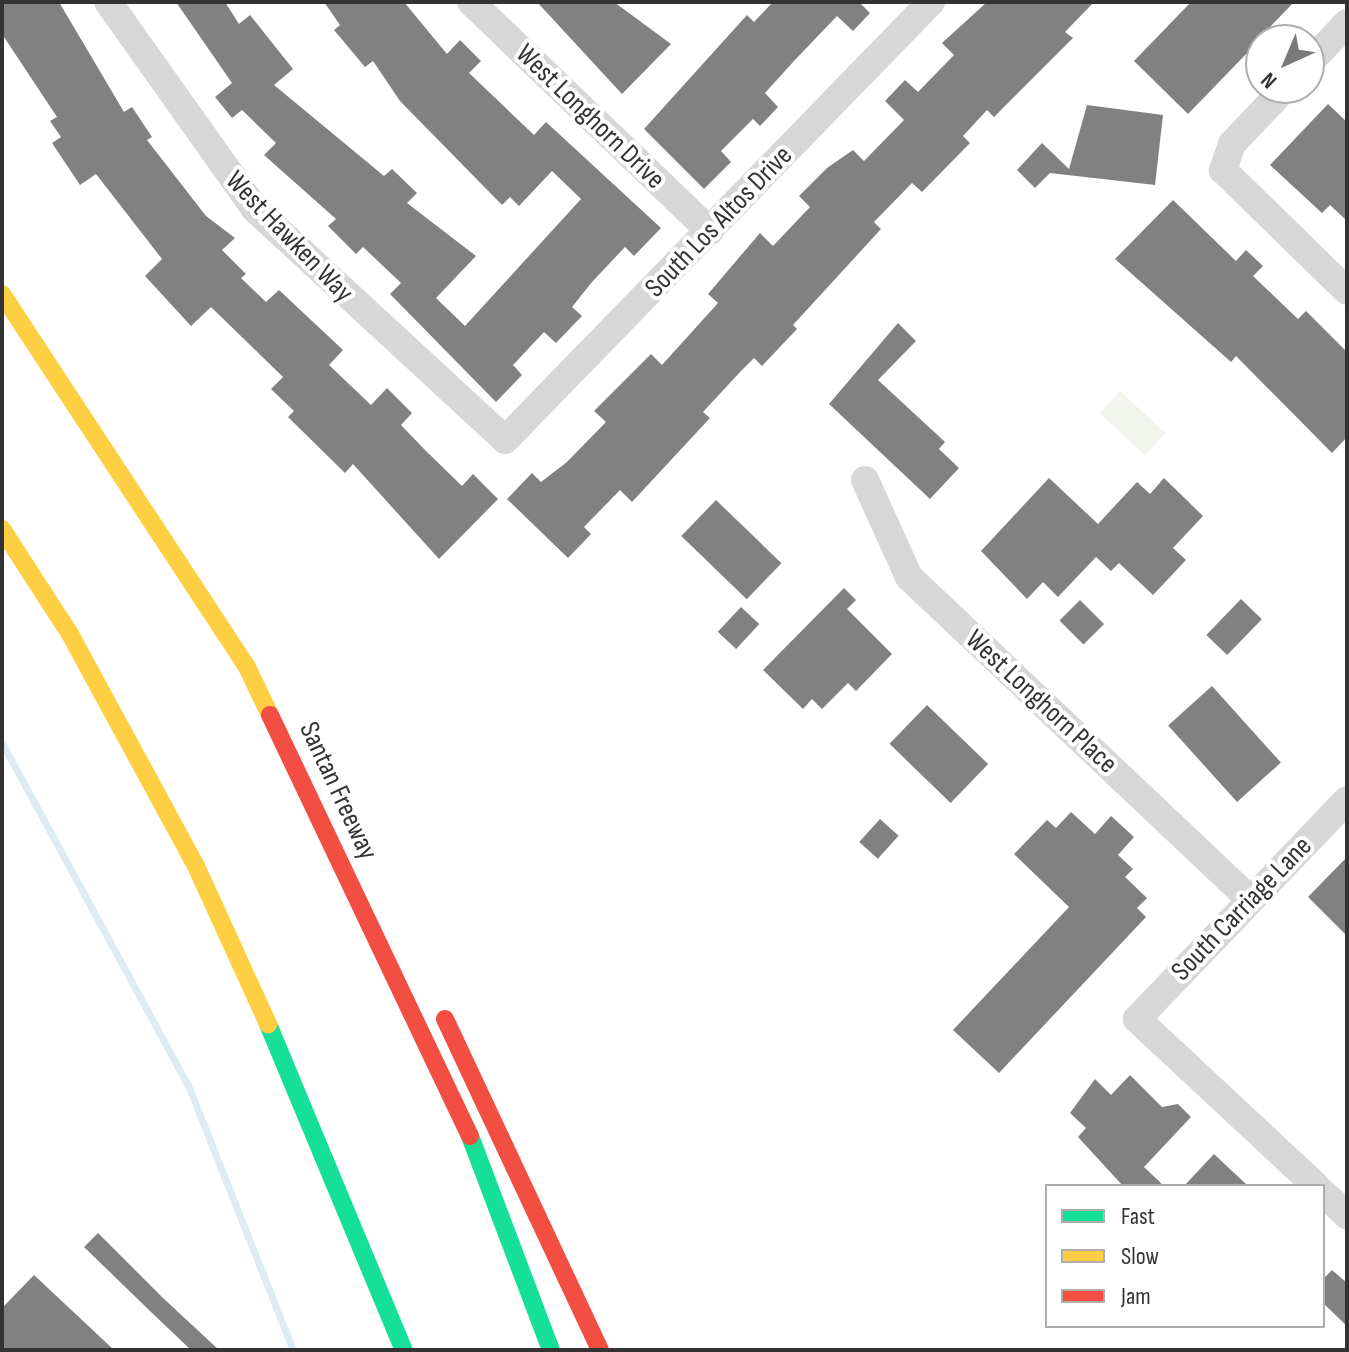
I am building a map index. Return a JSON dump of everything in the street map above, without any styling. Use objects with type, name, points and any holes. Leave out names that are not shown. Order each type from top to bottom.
[{"type":"highway","name":"Santan Freeway","points":[[2,294],[246,665],[471,1137],[551,1350]]},
{"type":"highway","points":[[2,529],[70,634],[196,866],[323,1144],[404,1350]]},
{"type":"highway","points":[[246,665],[402,943]]},
{"type":"highway","points":[[434,999],[480,1082],[600,1350]]},
{"type":"highway","points":[[323,1144],[383,1350]]},
{"type":"street","name":"West Hawken Way","points":[[108,2],[255,209],[505,440]]},
{"type":"street","name":"West Longhorn Drive","points":[[471,2],[710,231]]},
{"type":"street","name":"South Los Altos Drive","points":[[505,440],[710,231],[917,6]]},
{"type":"street","points":[[1325,46],[1347,23]]},
{"type":"street","points":[[1270,104],[1232,144],[1223,170],[1347,291]]},
{"type":"street","name":"West Longhorn Place","points":[[865,480],[909,577],[1251,900]]},
{"type":"street","name":"South Carriage Lane","points":[[1314,1184],[1137,1019],[1347,800]]},
{"type":"street","points":[[1325,1195],[1347,1215]]},
{"type":"shaded area","points":[[1120,391],[1165,433],[1145,455],[1100,413]]},
{"type":"building","points":[[2,2],[59,2],[124,112],[132,107],[152,137],[147,140],[206,216],[235,238],[222,250],[246,274],[241,278],[266,302],[279,290],[343,350],[329,365],[371,405],[387,388],[412,413],[401,425],[425,450],[462,486],[473,474],[498,499],[439,559],[353,464],[345,473],[288,417],[294,411],[271,389],[283,377],[211,307],[191,326],[145,276],[162,259],[96,174],[80,185],[52,143],[61,137],[50,121],[57,117],[2,34]]},
{"type":"building","points":[[176,2],[225,2],[239,24],[250,15],[293,69],[274,85],[384,176],[392,169],[417,193],[407,203],[476,256],[436,298],[465,326],[581,199],[552,171],[519,206],[510,197],[502,205],[400,101],[373,61],[365,67],[334,30],[340,25],[324,2],[404,2],[447,54],[460,40],[481,61],[469,73],[534,135],[546,122],[661,228],[634,256],[625,247],[592,282],[572,307],[582,316],[556,343],[544,332],[513,365],[522,375],[496,402],[390,294],[401,283],[363,247],[356,254],[328,226],[336,219],[264,155],[276,143],[242,110],[232,118],[215,97],[232,83]]},
{"type":"building","points":[[537,2],[614,2],[671,44],[622,94]]},
{"type":"building","points":[[773,2],[859,2],[870,13],[853,31],[837,16],[794,61],[765,93],[778,107],[760,126],[753,119],[721,151],[731,162],[704,189],[644,129],[747,15],[754,22]]},
{"type":"building","points":[[987,2],[1094,2],[1065,32],[1073,38],[994,117],[987,110],[963,136],[970,143],[922,192],[912,183],[874,222],[881,229],[793,325],[797,329],[762,366],[754,358],[740,372],[703,412],[710,418],[632,502],[620,490],[584,527],[591,534],[568,558],[507,499],[532,473],[541,482],[567,462],[606,422],[594,411],[651,354],[662,365],[718,303],[708,294],[760,233],[773,246],[810,207],[799,196],[827,168],[853,150],[864,161],[904,120],[885,101],[905,80],[918,92],[954,55],[942,43]]},
{"type":"building","points":[[1191,2],[1294,2],[1273,24],[1245,24],[1245,55],[1188,114],[1134,61]]},
{"type":"building","points":[[1328,104],[1347,122],[1347,221],[1330,205],[1322,213],[1270,165]]},
{"type":"building","points":[[1087,105],[1163,115],[1155,185],[1050,173],[1035,188],[1017,170],[1042,143],[1069,169]]},
{"type":"building","points":[[1173,200],[1236,261],[1246,250],[1263,266],[1253,276],[1298,319],[1306,311],[1347,352],[1347,437],[1332,453],[1236,356],[1231,362],[1115,259]]},
{"type":"building","points":[[898,323],[916,341],[878,380],[945,442],[939,449],[959,468],[930,499],[829,404]]},
{"type":"building","points":[[1049,478],[1098,524],[1137,482],[1150,494],[1164,478],[1203,516],[1173,548],[1186,560],[1153,595],[1119,563],[1111,571],[1096,557],[1058,597],[1043,582],[1027,599],[981,551]]},
{"type":"building","points":[[716,500],[781,563],[747,599],[681,536]]},
{"type":"building","points":[[844,588],[856,600],[847,609],[892,654],[856,691],[848,683],[822,709],[812,699],[803,709],[763,670]]},
{"type":"building","points":[[1241,599],[1262,619],[1227,655],[1206,635]]},
{"type":"building","points":[[1080,600],[1104,624],[1084,645],[1059,621]]},
{"type":"building","points":[[741,607],[759,624],[736,649],[718,632]]},
{"type":"building","points":[[1212,686],[1281,763],[1237,802],[1168,725]]},
{"type":"building","points":[[927,705],[988,764],[951,803],[889,744]]},
{"type":"building","points":[[1071,812],[1095,834],[1111,816],[1134,837],[1118,855],[1133,869],[1125,877],[1147,898],[1137,908],[1146,917],[999,1073],[953,1030],[1069,907],[1014,854],[1047,820],[1056,828]]},
{"type":"building","points":[[880,819],[899,836],[878,859],[859,842]]},
{"type":"building","points":[[1347,857],[1347,936],[1308,897]]},
{"type":"building","points":[[1130,1075],[1162,1107],[1178,1104],[1191,1117],[1144,1167],[1162,1184],[1121,1184],[1078,1137],[1086,1128],[1070,1113],[1095,1079],[1111,1095]]},
{"type":"building","points":[[1214,1154],[1246,1184],[1186,1184]]},
{"type":"building","points":[[98,1233],[219,1350],[191,1350],[150,1311],[84,1247]]},
{"type":"building","points":[[1332,1270],[1347,1283],[1347,1326],[1325,1305],[1325,1277]]},
{"type":"building","points":[[34,1275],[114,1350],[2,1350],[2,1308]]},
{"type":"waterway","points":[[2,743],[188,1085],[293,1350]]},
{"type":"traffic: fast","points":[[268,1024],[404,1350]]},
{"type":"traffic: fast","points":[[470,1136],[551,1350]]},
{"type":"traffic: slow","points":[[2,294],[246,665],[270,715]]},
{"type":"traffic: slow","points":[[2,529],[70,634],[196,866],[268,1024]]},
{"type":"traffic: jam","points":[[270,715],[470,1136]]},
{"type":"traffic: jam","points":[[445,1019],[600,1350]]}]
